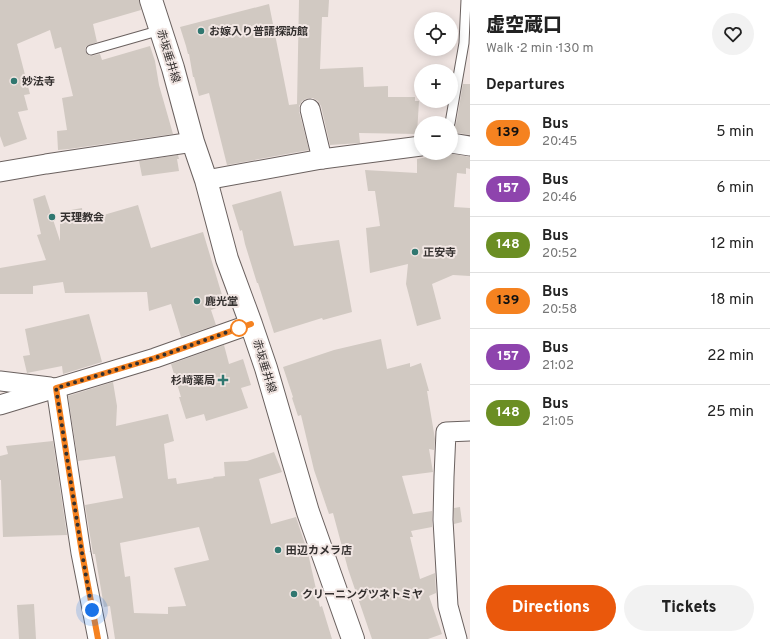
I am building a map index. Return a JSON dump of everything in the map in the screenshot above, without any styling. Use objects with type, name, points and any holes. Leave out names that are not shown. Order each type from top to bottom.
[{"type":"main road","name":"赤坂垂井線","points":[[151,0],[173,68],[228,259],[266,368],[308,512],[353,639]]},
{"type":"street","points":[[310,109],[322,159]]},
{"type":"street","points":[[0,172],[194,142]]},
{"type":"street","points":[[458,144],[470,146]]},
{"type":"street","points":[[206,180],[322,159],[414,147]]},
{"type":"street","points":[[0,405],[155,358],[251,324]]},
{"type":"street","points":[[0,381],[56,388]]},
{"type":"street","points":[[56,388],[82,553],[98,639]]},
{"type":"street","points":[[458,639],[448,606],[444,528],[446,432],[470,431]]},
{"type":"lane","points":[[451,116],[464,43],[466,0]]},
{"type":"lane","points":[[91,50],[161,30]]},
{"type":"building","points":[[0,0],[139,0],[141,10],[93,24],[97,42],[87,46],[85,51],[90,56],[100,54],[102,60],[150,46],[173,134],[58,150],[57,131],[67,130],[62,98],[73,96],[61,47],[55,49],[50,30],[17,44],[30,94],[24,95],[28,110],[18,112],[27,139],[4,147],[0,136]]},
{"type":"building","points":[[299,0],[329,0],[328,17],[322,17],[320,69],[363,67],[364,87],[388,86],[388,97],[414,97],[414,108],[419,108],[418,116],[414,116],[414,134],[359,133],[360,143],[330,145],[321,106],[318,101],[313,98],[308,98],[302,101],[299,106],[299,111],[309,150],[227,165],[209,93],[199,96],[193,77],[189,54],[180,27],[269,4],[289,105],[297,104]]},
{"type":"building","points":[[463,84],[470,84],[470,135],[458,133],[457,116]]},
{"type":"building","points":[[178,155],[179,159],[177,159],[179,171],[142,176],[139,161]]},
{"type":"building","points":[[458,155],[470,157],[470,169],[466,168],[466,174],[457,173],[454,207],[470,208],[470,276],[453,275],[432,284],[441,319],[417,326],[406,284],[408,264],[370,273],[366,228],[380,226],[375,191],[368,191],[365,170],[417,173],[417,160],[458,160]]},
{"type":"building","points":[[281,191],[294,246],[339,240],[352,312],[323,320],[322,318],[274,333],[257,283],[242,230],[240,231],[232,205]]},
{"type":"building","points":[[45,195],[60,241],[60,212],[82,208],[83,221],[138,205],[151,248],[203,232],[225,305],[211,310],[216,325],[181,337],[171,304],[149,311],[147,292],[65,293],[63,282],[33,286],[33,294],[0,294],[0,268],[46,260],[37,235],[41,234],[33,199]]},
{"type":"building","points":[[89,314],[102,362],[63,374],[62,366],[27,373],[23,356],[30,355],[25,329]]},
{"type":"building","points":[[381,339],[387,369],[410,363],[410,367],[421,363],[429,391],[427,391],[435,439],[434,450],[429,449],[433,472],[402,476],[413,514],[432,511],[432,527],[411,531],[413,537],[410,537],[420,579],[435,573],[436,593],[429,596],[442,634],[428,639],[372,639],[348,569],[333,513],[329,514],[314,470],[301,415],[298,416],[283,367],[334,350]]},
{"type":"building","points":[[224,345],[229,364],[243,359],[251,385],[241,388],[248,408],[206,421],[204,414],[186,419],[171,364]]},
{"type":"building","points":[[113,382],[117,406],[116,426],[168,414],[174,441],[164,444],[168,479],[176,478],[177,484],[225,476],[224,462],[247,461],[274,452],[282,472],[259,479],[271,524],[296,517],[308,553],[320,607],[322,606],[332,639],[115,639],[110,606],[104,607],[85,505],[123,498],[115,456],[78,461],[68,396]],"holes":[[[199,527],[209,560],[174,568],[186,606],[168,607],[168,614],[134,613],[130,576],[125,577],[120,543]]]},
{"type":"building","points":[[53,441],[67,535],[3,537],[0,456],[8,454],[6,446]]},
{"type":"building","points":[[460,507],[462,522],[454,524],[454,508]]},
{"type":"building","points":[[34,604],[36,639],[19,639],[17,605]]},
{"type":"bus line","name":"139","points":[[98,639],[82,553],[56,388],[155,358],[251,324]]},
{"type":"place","name":"お嫁入り普請探訪館","points":[[201,31]]},
{"type":"place","name":"妙法寺","points":[[14,81]]},
{"type":"place","name":"天理教会","points":[[52,217]]},
{"type":"place","name":"正安寺","points":[[415,252]]},
{"type":"place","name":"鹿光堂","points":[[197,301]]},
{"type":"place","name":"杉﨑薬局","points":[[223,380]]},
{"type":"place","name":"田辺カメラ店","points":[[278,550]]},
{"type":"place","name":"クリーニングツネトミヤ","points":[[294,594]]},
{"type":"route","points":[[92,610],[56,388],[155,358],[239,328]]}]
